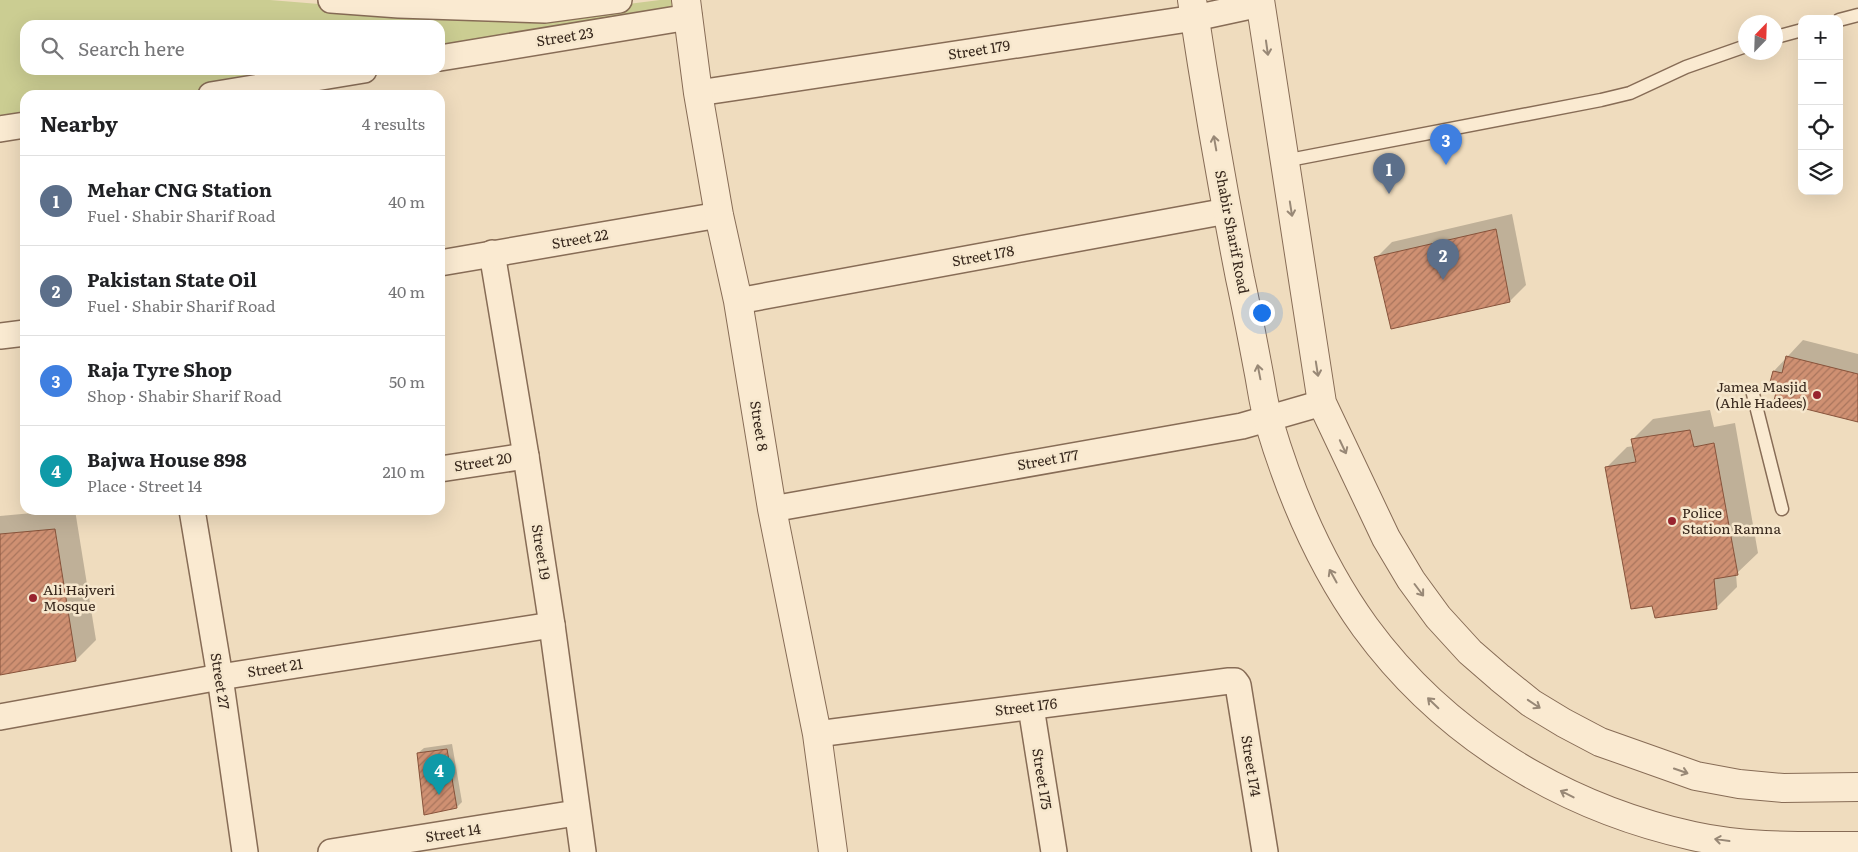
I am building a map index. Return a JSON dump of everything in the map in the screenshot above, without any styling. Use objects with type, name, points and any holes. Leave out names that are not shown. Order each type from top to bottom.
[{"type":"street","points":[[331,0],[399,6],[545,10],[619,0]]},
{"type":"street","points":[[1260,2],[1322,403],[1386,538],[1411,580],[1438,617],[1470,652],[1532,703],[1600,742],[1696,776],[1739,784],[1783,788],[1858,787]]},
{"type":"street","name":"Street 179","points":[[698,93],[1193,9],[1260,2]]},
{"type":"street","name":"Street 23","points":[[445,57],[688,8]]},
{"type":"street","name":"Street 8","points":[[688,8],[698,93],[719,215],[738,301],[772,509],[817,734],[833,852]]},
{"type":"street","name":"Shabir Sharif Road","points":[[1193,9],[1227,211],[1268,420],[1302,514],[1333,577],[1365,626],[1405,675],[1442,712],[1486,746],[1529,774],[1574,798],[1632,820],[1695,836],[1742,843],[1787,846],[1858,846]]},
{"type":"street","points":[[242,90],[333,75]]},
{"type":"street","points":[[0,129],[20,126]]},
{"type":"street","name":"Street 178","points":[[738,301],[1227,211]]},
{"type":"street","name":"Street 22","points":[[445,262],[719,215]]},
{"type":"street","name":"Street 19","points":[[492,254],[552,625],[576,813],[583,852]]},
{"type":"street","points":[[0,336],[20,334]]},
{"type":"street","name":"Street 177","points":[[772,509],[1242,426],[1322,403]]},
{"type":"street","name":"Street 20","points":[[445,468],[526,456]]},
{"type":"street","name":"Street 27","points":[[193,515],[220,677],[245,852]]},
{"type":"street","name":"Street 21","points":[[0,716],[220,677],[552,625]]},
{"type":"street","name":"Street 176","points":[[817,734],[1229,681],[1235,682]]},
{"type":"street","name":"Street 174","points":[[1235,682],[1238,685],[1266,852]]},
{"type":"street","name":"Street 175","points":[[1031,707],[1054,852]]},
{"type":"street","name":"Street 14","points":[[330,852],[576,813]]},
{"type":"lane","points":[[1843,19],[1858,16]]},
{"type":"lane","points":[[1783,35],[1798,31]]},
{"type":"lane","points":[[1284,161],[1630,93],[1686,66],[1738,49]]},
{"type":"lane","points":[[1753,394],[1782,509]]},
{"type":"green space","points":[[0,0],[270,0],[392,10],[541,15],[660,0],[681,0],[682,13],[445,51],[445,20],[20,20],[20,75],[301,75],[210,90],[20,90],[20,121],[0,124]]},
{"type":"building","points":[[1496,229],[1510,302],[1391,329],[1374,257]]},
{"type":"building","name":"Jamea Masjid (Ahle Hadees)","points":[[1786,356],[1858,374],[1858,422],[1774,401],[1777,388],[1769,386],[1773,371],[1782,373]]},
{"type":"building","name":"Police Station Ramna","points":[[1690,430],[1694,447],[1714,443],[1738,575],[1714,579],[1717,609],[1655,618],[1652,606],[1631,609],[1605,467],[1636,462],[1631,439]]},
{"type":"building","name":"Ali Hajveri Mosque","points":[[55,529],[76,661],[0,675],[0,534]]},
{"type":"building","points":[[447,749],[457,808],[424,815],[417,753]]},
{"type":"place","name":"Raja Tyre Shop","points":[[1446,165]]},
{"type":"place","name":"Mehar CNG Station","points":[[1389,194]]},
{"type":"place","name":"Pakistan State Oil","points":[[1443,280]]},
{"type":"place","name":"Jamea Masjid (Ahle Hadees)","points":[[1817,395]]},
{"type":"place","name":"Police Station Ramna","points":[[1672,521]]},
{"type":"place","name":"Ali Hajveri Mosque","points":[[33,598]]},
{"type":"place","name":"Bajwa House 898","points":[[439,795]]}]
